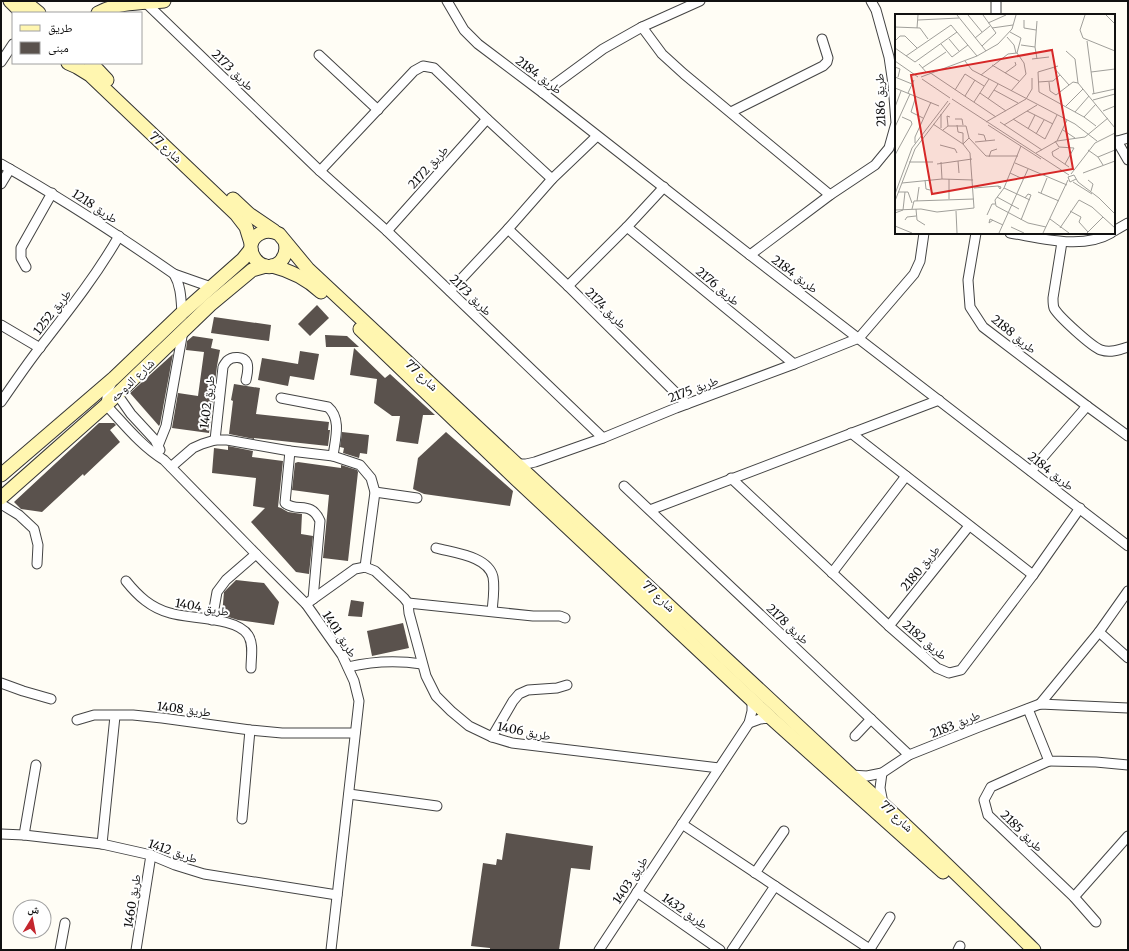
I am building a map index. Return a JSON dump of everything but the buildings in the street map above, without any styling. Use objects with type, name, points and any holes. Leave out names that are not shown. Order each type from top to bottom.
[{"type":"street","points":[[10,1],[21,12]]},
{"type":"street","points":[[24,1],[38,12]]},
{"type":"street","points":[[101,12],[126,3],[164,1]]},
{"type":"street","name":"طريق 2184","points":[[447,1],[464,30],[478,44],[543,92],[750,255],[1128,546]]},
{"type":"street","name":"طريق 2184","points":[[455,1],[455,13]]},
{"type":"street","points":[[543,92],[603,49],[642,27],[700,1]]},
{"type":"street","name":"طريق 2186","points":[[871,1],[876,10],[889,57],[895,110]]},
{"type":"street","points":[[996,1],[996,14]]},
{"type":"street","name":"طريق 2173","points":[[146,3],[320,171],[387,231],[603,438]]},
{"type":"street","points":[[642,27],[662,54],[672,64],[830,195]]},
{"type":"street","points":[[731,112],[823,66],[827,62],[828,58],[822,39]]},
{"type":"street","points":[[1,62],[12,46]]},
{"type":"street","points":[[319,55],[378,110]]},
{"type":"street","name":"شارع 77","points":[[70,64],[90,75],[236,214],[246,227],[251,246]]},
{"type":"street","name":"شارع 77","points":[[92,64],[96,70],[246,211],[274,231]]},
{"type":"street","points":[[320,171],[414,71],[423,66],[434,68],[552,179]]},
{"type":"street","name":"طريق 2172","points":[[387,231],[487,119]]},
{"type":"street","name":"طريق 2186","points":[[750,255],[830,195],[875,165],[889,148],[895,127]]},
{"type":"street","points":[[450,291],[552,179],[597,136]]},
{"type":"street","points":[[1128,138],[1115,142],[1128,160]]},
{"type":"street","name":"طريق 1218","points":[[1,164],[52,193],[119,236],[174,274],[211,287]]},
{"type":"street","points":[[1,184],[10,169]]},
{"type":"street","points":[[568,286],[627,227],[664,187]]},
{"type":"street","points":[[26,267],[22,258],[21,248],[52,193]]},
{"type":"street","points":[[1115,230],[1128,223]]},
{"type":"street","name":"طريق 2176","points":[[627,227],[794,364]]},
{"type":"street","name":"طريق 2174","points":[[508,229],[687,404]]},
{"type":"street","points":[[263,231],[274,231],[279,234],[285,242],[286,247],[284,257],[281,261],[269,266],[260,264],[252,255],[251,246],[254,238],[263,231]]},
{"type":"street","points":[[859,338],[914,274],[920,261],[924,234]]},
{"type":"street","name":"طريق 2188","points":[[976,234],[968,280],[970,307],[983,327],[1128,436]]},
{"type":"street","points":[[1016,234],[1062,242],[1090,241],[1109,234]]},
{"type":"street","name":"طريق 1252","points":[[1,402],[87,287],[119,236]]},
{"type":"street","name":"شارع 77","points":[[285,242],[308,269],[532,479],[883,803],[954,870],[1034,950]]},
{"type":"street","points":[[1062,242],[1053,298],[1054,307],[1059,315],[1092,345],[1100,350],[1121,350],[1128,347]]},
{"type":"street","name":"شارع الدوحه","points":[[1,475],[114,378],[182,313],[243,258],[251,246]]},
{"type":"street","name":"شارع 77","points":[[269,266],[293,272],[312,284],[771,718],[948,877],[1023,950]]},
{"type":"street","name":"شارع الدوحه","points":[[1,498],[106,405],[210,305],[252,270],[269,266]]},
{"type":"street","points":[[174,274],[179,282],[182,313]]},
{"type":"street","points":[[1,325],[40,348]]},
{"type":"street","points":[[158,446],[166,426],[183,331]]},
{"type":"street","name":"طريق 2175","points":[[516,464],[535,462],[603,438],[859,338]]},
{"type":"street","name":"طريق 1402","points":[[215,440],[223,367],[227,361],[233,358],[245,360],[248,365],[246,380]]},
{"type":"street","points":[[106,405],[108,390],[114,378]]},
{"type":"street","name":"طريق 1401","points":[[117,394],[131,414],[155,440],[164,460]]},
{"type":"street","points":[[281,398],[328,407],[332,411],[336,422],[334,456]]},
{"type":"street","points":[[650,510],[939,400]]},
{"type":"street","name":"طريق 1401","points":[[106,405],[145,447],[164,460],[256,554],[309,601],[342,655],[354,681],[358,701],[331,950]]},
{"type":"street","points":[[1031,471],[1087,406]]},
{"type":"street","points":[[851,433],[1033,576]]},
{"type":"street","points":[[171,467],[193,448],[215,440],[227,440],[290,451],[334,456],[360,465],[371,478],[375,492],[365,566]]},
{"type":"street","points":[[290,451],[285,503],[289,506],[306,507],[313,511],[318,516],[320,521],[309,601]]},
{"type":"street","points":[[532,479],[532,470],[535,462]]},
{"type":"street","points":[[832,573],[906,476]]},
{"type":"street","name":"طريق 2182","points":[[732,478],[889,626],[936,668],[949,673],[961,670],[1033,576],[1080,508]]},
{"type":"street","name":"طريق 2178","points":[[624,486],[909,755]]},
{"type":"street","points":[[375,492],[417,498]]},
{"type":"street","points":[[1,504],[19,515],[34,529],[38,545],[37,564]]},
{"type":"street","name":"طريق 2180","points":[[889,626],[969,526]]},
{"type":"street","points":[[436,548],[477,559],[484,563],[492,576],[492,612]]},
{"type":"street","points":[[212,620],[217,592],[226,580],[256,554]]},
{"type":"street","points":[[309,601],[355,569],[365,566],[375,571],[408,603],[533,616],[560,616],[565,618]]},
{"type":"street","name":"طريق 1404","points":[[126,581],[134,592],[156,608],[169,613],[236,625],[246,631],[251,641],[251,668]]},
{"type":"street","name":"طريق 2183","points":[[1040,704],[1099,632],[1128,591]]},
{"type":"street","name":"طريق 1406","points":[[408,603],[408,612],[426,676],[436,696],[469,726],[492,738],[512,743],[719,768]]},
{"type":"street","points":[[1099,632],[1128,658]]},
{"type":"street","points":[[348,667],[372,662],[410,662],[422,664]]},
{"type":"street","points":[[1,682],[23,691],[51,698]]},
{"type":"street","points":[[492,738],[513,701],[520,694],[528,690],[557,688],[567,685]]},
{"type":"street","name":"طريق 1403","points":[[599,950],[749,723],[752,711],[752,699]]},
{"type":"street","name":"طريق 2183","points":[[852,775],[867,776],[882,773],[909,755],[1040,704],[1128,708]]},
{"type":"street","points":[[1028,709],[1049,761]]},
{"type":"street","name":"طريق 1408","points":[[77,720],[94,715],[134,715],[282,733],[355,733]]},
{"type":"street","points":[[102,844],[115,716]]},
{"type":"street","points":[[749,723],[760,719],[771,718]]},
{"type":"street","points":[[855,736],[871,719]]},
{"type":"street","points":[[242,819],[250,730]]},
{"type":"street","name":"طريق 2185","points":[[1096,922],[1074,897],[988,815],[984,800],[991,787],[1049,761],[1096,762],[1128,765]]},
{"type":"street","points":[[24,835],[36,765]]},
{"type":"street","points":[[882,773],[880,788],[883,803]]},
{"type":"street","points":[[349,794],[437,806]]},
{"type":"street","points":[[682,824],[871,949],[890,917]]},
{"type":"street","points":[[755,873],[784,831]]},
{"type":"street","name":"طريق 1412","points":[[1,834],[24,835],[102,844],[151,855],[175,865],[204,874],[337,895]]},
{"type":"street","points":[[1074,897],[1128,836]]},
{"type":"street","name":"طريق 1460","points":[[136,950],[151,855]]},
{"type":"street","points":[[732,950],[775,886]]},
{"type":"street","name":"طريق 1432","points":[[637,892],[720,950]]},
{"type":"street","points":[[60,950],[65,923]]}]
